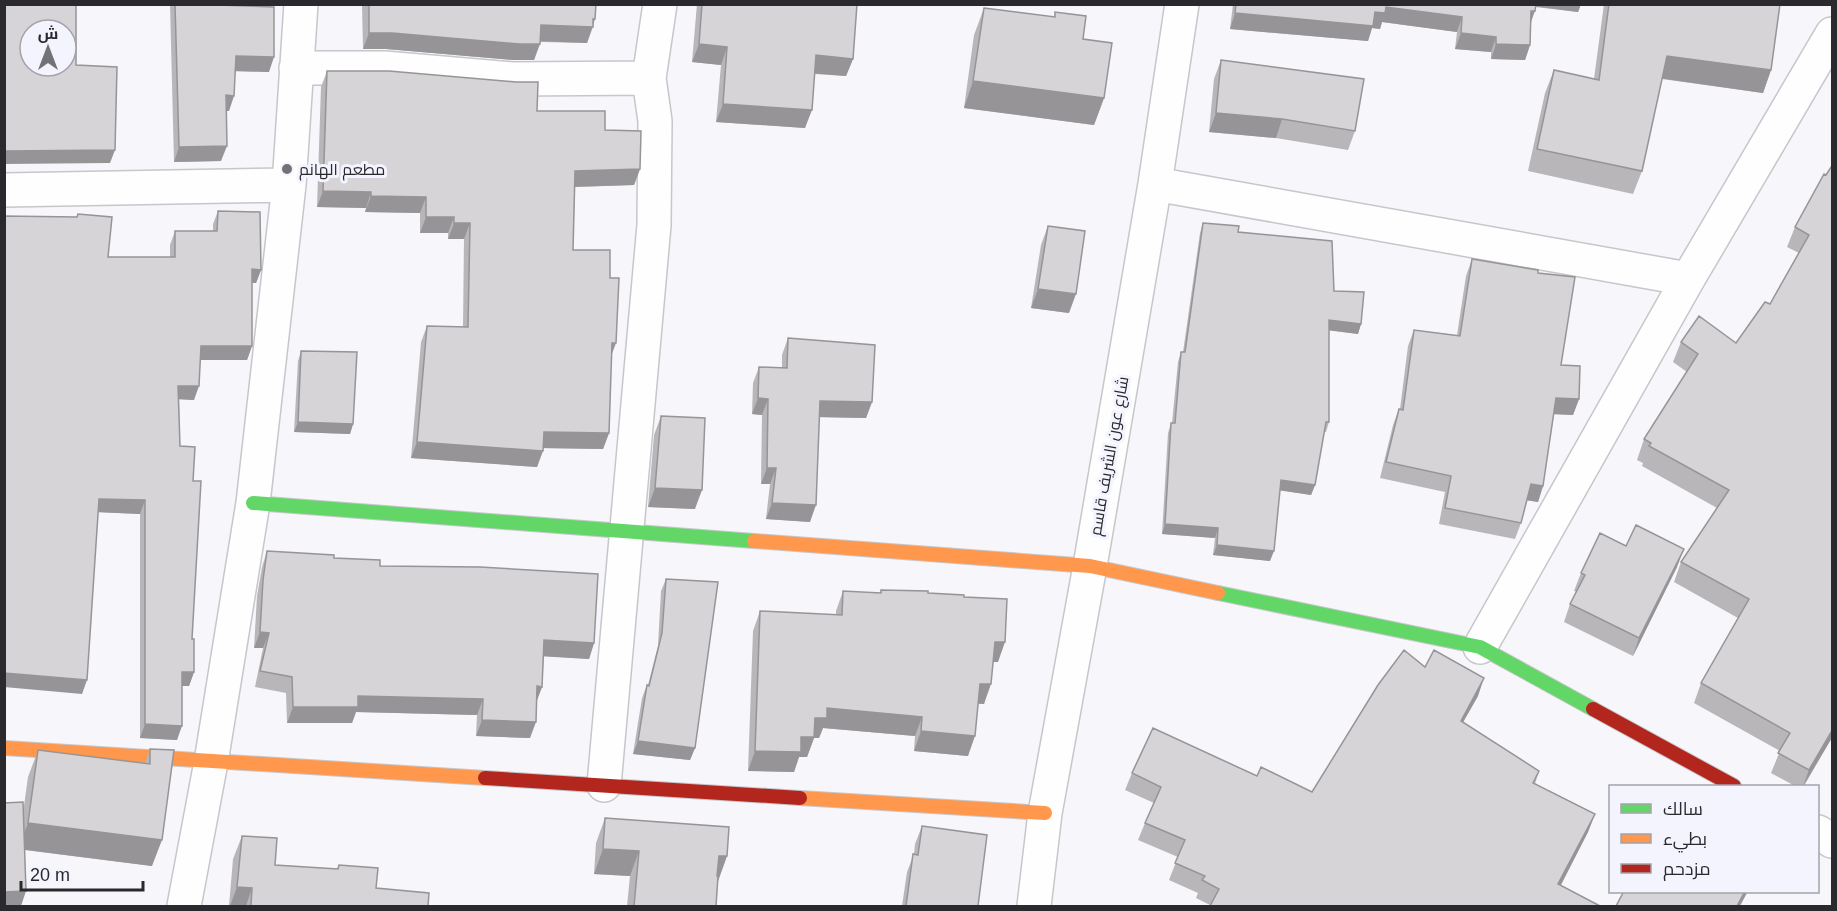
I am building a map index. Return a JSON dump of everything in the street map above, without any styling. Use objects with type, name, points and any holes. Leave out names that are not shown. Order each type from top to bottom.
[{"type":"street","points":[[184,906],[211,762],[253,503],[289,186],[301,4]]},
{"type":"street","points":[[604,785],[654,225],[655,121],[649,78],[660,4]]},
{"type":"street","name":"شارع عون الشريف قاسم","points":[[1034,906],[1045,813],[1155,184],[1182,4]]},
{"type":"street","points":[[1480,647],[1688,279],[1833,34]]},
{"type":"street","points":[[296,68],[384,68],[512,79],[649,78]]},
{"type":"street","points":[[1155,184],[1688,279]]},
{"type":"street","points":[[4,190],[289,186]]},
{"type":"street","points":[[253,503],[1090,566],[1480,647],[1732,785]]},
{"type":"street","points":[[4,748],[1045,813]]},
{"type":"street","points":[[1819,833],[1833,841]]},
{"type":"building","points":[[4,4],[76,4],[76,18],[18,18],[18,78],[78,78],[78,65],[117,67],[115,150],[4,151]]},
{"type":"building","points":[[175,4],[274,7],[274,57],[236,56],[234,96],[226,95],[227,146],[179,147]]},
{"type":"building","points":[[369,4],[596,4],[593,27],[541,25],[540,44],[519,44],[369,33]]},
{"type":"building","points":[[702,4],[857,4],[853,59],[816,55],[812,110],[723,104],[727,47],[699,44]]},
{"type":"building","points":[[1236,4],[1536,4],[1535,11],[1531,11],[1530,45],[1496,44],[1496,37],[1461,33],[1462,17],[1386,7],[1385,13],[1375,12],[1373,26],[1235,13]]},
{"type":"building","points":[[1609,4],[1780,4],[1771,70],[1667,56],[1642,171],[1537,149],[1554,70],[1599,80]]},
{"type":"building","points":[[984,8],[1055,17],[1055,12],[1086,16],[1083,39],[1112,43],[1104,98],[973,81]]},
{"type":"building","points":[[1221,60],[1364,79],[1355,131],[1282,119],[1216,113]]},
{"type":"building","points":[[327,71],[389,71],[538,82],[537,111],[605,111],[605,130],[641,131],[640,169],[575,171],[573,250],[610,250],[610,278],[619,278],[616,343],[612,343],[609,433],[544,432],[543,451],[417,442],[427,326],[468,327],[470,223],[454,223],[454,217],[426,217],[426,197],[371,196],[371,192],[323,191]]},
{"type":"building","points":[[1833,164],[1833,729],[1809,770],[1778,753],[1790,733],[1701,683],[1749,599],[1681,562],[1729,490],[1649,446],[1651,443],[1644,439],[1698,354],[1681,342],[1699,316],[1736,343],[1765,302],[1770,304],[1809,235],[1795,227],[1824,174],[1826,175]]},
{"type":"building","points":[[218,211],[260,212],[261,270],[252,269],[252,346],[201,346],[199,386],[178,386],[180,446],[195,447],[193,481],[201,481],[192,639],[194,639],[194,672],[182,672],[182,726],[145,724],[145,500],[99,499],[87,680],[4,673],[4,216],[77,217],[78,214],[112,217],[108,257],[175,257],[175,231],[217,231]]},
{"type":"building","points":[[1203,223],[1239,226],[1238,232],[1332,241],[1334,291],[1364,292],[1361,324],[1329,320],[1329,422],[1326,422],[1315,485],[1281,480],[1274,551],[1217,545],[1218,528],[1165,524],[1171,423],[1175,423],[1181,352],[1185,352]]},
{"type":"building","points":[[1048,226],[1085,231],[1076,294],[1038,289]]},
{"type":"building","points":[[1472,259],[1538,270],[1538,273],[1575,277],[1561,365],[1580,366],[1579,399],[1556,398],[1543,486],[1531,484],[1521,523],[1445,508],[1451,476],[1386,462],[1399,409],[1403,410],[1414,330],[1460,336]]},
{"type":"building","points":[[788,338],[875,345],[872,402],[820,401],[816,505],[772,503],[776,468],[767,468],[768,399],[758,398],[759,367],[787,368]]},
{"type":"building","points":[[301,351],[357,352],[353,424],[298,422]]},
{"type":"building","points":[[661,416],[705,418],[702,490],[655,488]]},
{"type":"building","points":[[1636,525],[1684,549],[1639,638],[1570,604],[1585,575],[1581,573],[1600,533],[1626,546]]},
{"type":"building","points":[[267,551],[380,560],[380,566],[480,567],[598,574],[594,643],[544,640],[542,687],[537,686],[536,722],[482,720],[483,699],[358,696],[358,707],[293,707],[292,677],[260,671],[269,633],[260,632]]},
{"type":"building","points":[[666,579],[718,582],[695,748],[638,741],[647,685],[649,686],[662,633]]},
{"type":"building","points":[[881,590],[928,591],[928,593],[964,595],[964,597],[1007,599],[1005,642],[995,642],[991,684],[980,684],[975,736],[921,731],[922,717],[827,708],[827,718],[815,718],[814,737],[801,737],[801,752],[755,751],[760,611],[842,615],[843,591],[881,593]]},
{"type":"building","points":[[1404,650],[1425,667],[1434,650],[1484,678],[1461,721],[1539,771],[1533,783],[1595,814],[1558,884],[1600,906],[1210,906],[1219,889],[1202,880],[1205,876],[1175,863],[1185,840],[1145,823],[1161,787],[1132,773],[1153,728],[1257,776],[1261,767],[1312,792],[1378,685]]},
{"type":"building","points":[[150,749],[174,750],[162,840],[28,823],[38,750],[150,764]]},
{"type":"building","points":[[23,802],[26,891],[4,892],[4,803]]},
{"type":"building","points":[[605,818],[729,827],[727,856],[719,856],[716,906],[634,906],[639,851],[603,849]]},
{"type":"building","points":[[922,826],[987,835],[978,906],[906,906],[913,854],[918,855]]},
{"type":"building","points":[[242,836],[277,838],[275,865],[338,869],[339,865],[378,868],[376,888],[429,893],[428,906],[251,906],[252,888],[237,887]]},
{"type":"building","points":[[1623,893],[1744,893],[1737,906],[1616,906]]},
{"type":"traffic: fast","points":[[253,503],[754,541]]},
{"type":"traffic: fast","points":[[1218,593],[1480,647],[1593,709]]},
{"type":"traffic: slow","points":[[754,541],[1090,566],[1218,593]]},
{"type":"traffic: slow","points":[[4,748],[485,778]]},
{"type":"traffic: slow","points":[[800,798],[1045,813]]},
{"type":"traffic: jam","points":[[1593,709],[1732,785]]},
{"type":"traffic: jam","points":[[485,778],[800,798]]},
{"type":"place","name":"مطعم الهانم","points":[[287,169]]}]
